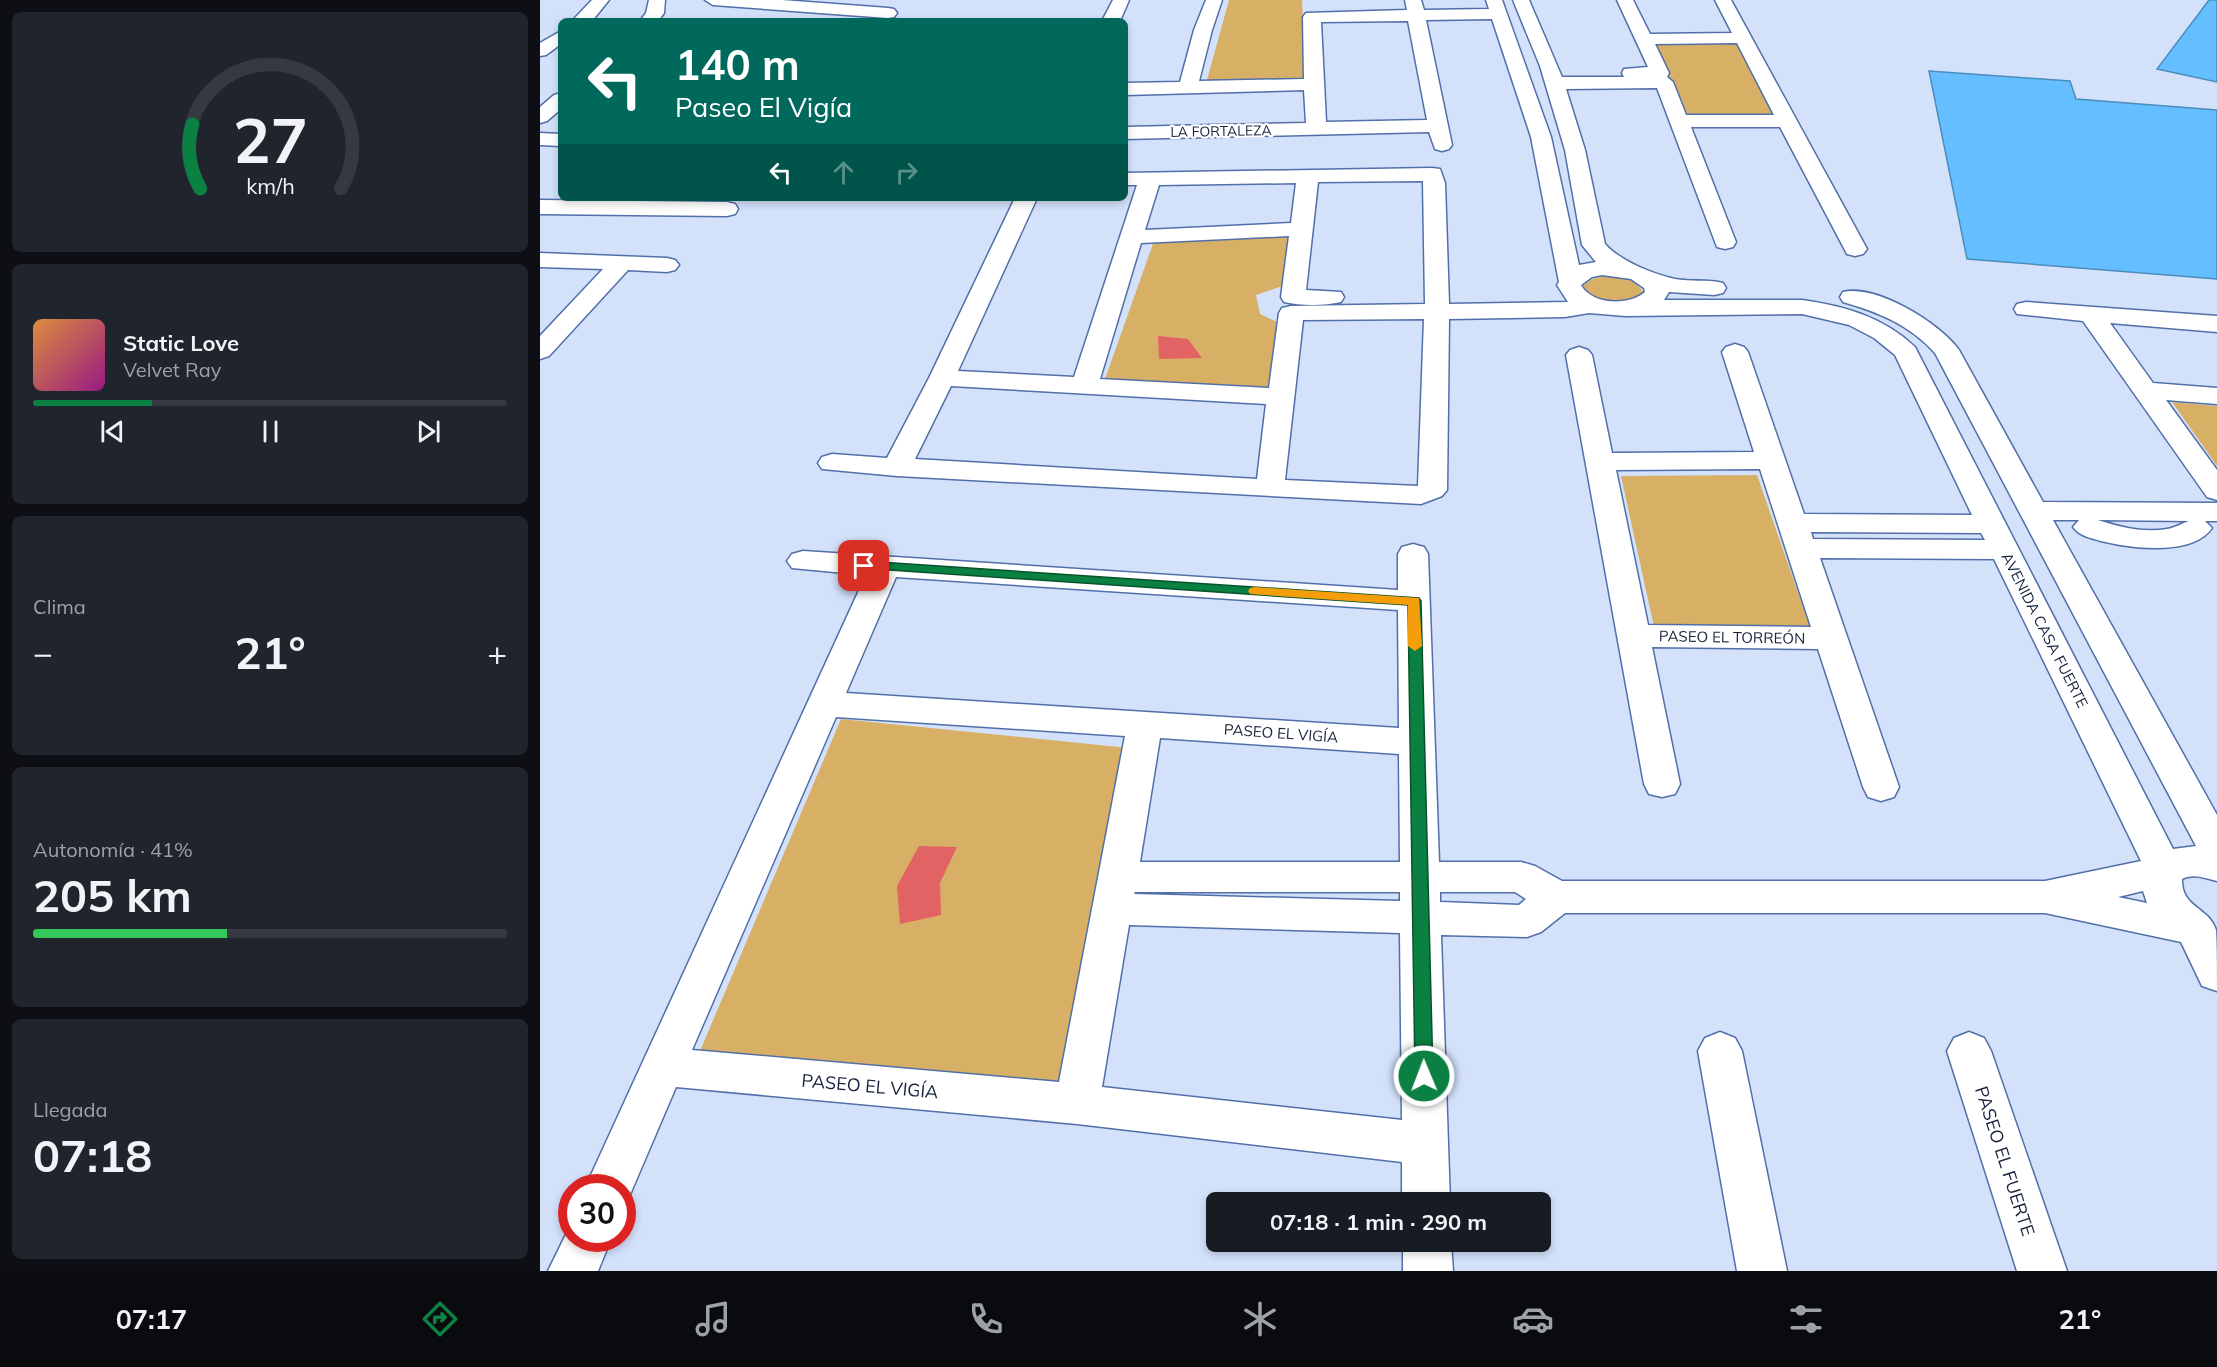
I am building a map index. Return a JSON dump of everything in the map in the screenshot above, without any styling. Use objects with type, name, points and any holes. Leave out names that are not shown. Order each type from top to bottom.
[{"type":"street","points":[[585,18],[602,0]]},
{"type":"street","points":[[651,18],[655,13],[657,0]]},
{"type":"street","points":[[713,0],[856,5],[888,13]]},
{"type":"street","points":[[1112,18],[1121,0]]},
{"type":"street","points":[[1188,88],[1203,30],[1214,0]]},
{"type":"street","points":[[1521,0],[1553,78],[1575,150],[1594,245],[1607,260],[1672,286],[1684,288],[1813,290],[1866,301],[1915,322],[1935,336],[1946,350],[2217,850]]},
{"type":"street","points":[[1625,0],[1662,77],[1725,242]]},
{"type":"street","points":[[1723,0],[1855,249]]},
{"type":"street","points":[[1317,129],[1313,84],[1312,9],[1497,6],[1541,137],[1570,286],[1578,299],[1591,306]]},
{"type":"street","points":[[832,463],[1393,495],[1421,495],[1432,490],[1436,305],[1432,174],[1436,141],[1414,7]]},
{"type":"street","points":[[540,51],[558,38]]},
{"type":"street","points":[[1643,39],[1743,38]]},
{"type":"street","points":[[1553,78],[1662,77]]},
{"type":"street","points":[[1128,89],[1313,84]]},
{"type":"street","points":[[540,117],[558,102]]},
{"type":"street","points":[[1679,121],[1787,121]]},
{"type":"street","points":[[540,127],[558,128]]},
{"type":"street","name":"LA FORTALEZA","points":[[1128,133],[1317,129],[1436,141]]},
{"type":"street","points":[[540,139],[558,140]]},
{"type":"street","points":[[1128,179],[1432,174]]},
{"type":"street","points":[[1308,176],[1293,297],[1565,310],[1591,306]]},
{"type":"street","points":[[1084,387],[1150,178]]},
{"type":"street","points":[[897,467],[942,378],[1025,201]]},
{"type":"street","points":[[555,204],[683,203],[726,209]]},
{"type":"street","points":[[1132,237],[1301,230]]},
{"type":"street","points":[[540,260],[667,264]]},
{"type":"street","points":[[540,351],[622,262]]},
{"type":"street","points":[[1270,488],[1291,313],[1554,298],[1570,286],[1578,273],[1591,268],[1635,272],[1656,285],[1657,294],[1649,303],[1634,308]]},
{"type":"street","name":"AVENIDA CASA FUERTE","points":[[1591,306],[1620,310],[1802,307],[1823,310],[1860,321],[1894,339],[1906,352],[2165,870]]},
{"type":"street","points":[[2026,309],[2217,324]]},
{"type":"street","points":[[2091,314],[2217,491]]},
{"type":"street","name":"PASEO EL TORREÓN","points":[[1735,352],[1881,788]]},
{"type":"street","points":[[1579,355],[1662,784]]},
{"type":"street","points":[[942,378],[1280,397]]},
{"type":"street","points":[[2145,390],[2217,396]]},
{"type":"street","points":[[1946,432],[1990,432]]},
{"type":"street","points":[[1600,462],[1772,460]]},
{"type":"street","points":[[2037,518],[2210,523]]},
{"type":"street","points":[[2037,518],[2088,527],[2111,534],[2152,540],[2177,538],[2210,523]]},
{"type":"street","points":[[1797,535],[1999,537]]},
{"type":"street","points":[[1413,554],[1426,1192]]},
{"type":"street","points":[[803,561],[1414,601]]},
{"type":"street","points":[[615,1174],[885,567]]},
{"type":"street","name":"PASEO EL TORREÓN","points":[[1633,636],[1831,638]]},
{"type":"street","name":"PASEO EL VIGÍA","points":[[824,704],[1417,742]]},
{"type":"street","points":[[1077,1104],[1145,724]]},
{"type":"street","points":[[2045,897],[2165,870],[2176,864],[2192,861],[2217,866]]},
{"type":"street","points":[[2165,870],[2160,880],[2160,893],[2167,906],[2179,918],[2206,933],[2217,974]]},
{"type":"street","points":[[1115,893],[1419,877],[1521,878],[1556,897],[2045,897],[2206,933]]},
{"type":"street","points":[[1115,893],[1421,918],[1527,921],[1556,897]]},
{"type":"street","points":[[1720,1051],[1762,1271]]},
{"type":"street","name":"PASEO EL FUERTE","points":[[1969,1051],[2042,1271]]},
{"type":"street","name":"PASEO EL VIGÍA","points":[[663,1067],[1077,1104],[1425,1144]]},
{"type":"street","points":[[573,1271],[581,1252]]},
{"type":"street","points":[[1427,1252],[1428,1271]]},
{"type":"shaded area","points":[[1229,0],[1302,0],[1306,79],[1207,80]]},
{"type":"shaded area","points":[[1739,41],[1780,118],[1689,118],[1653,42]]},
{"type":"shaded area","points":[[1292,237],[1285,285],[1256,295],[1260,314],[1279,323],[1270,389],[1105,379],[1154,241]]},
{"type":"shaded area","points":[[1613,276],[1630,280],[1643,292],[1634,300],[1622,304],[1602,304],[1591,298],[1582,288],[1591,280]]},
{"type":"shaded area","points":[[1158,336],[1188,339],[1202,358],[1159,359]]},
{"type":"shaded area","points":[[2172,402],[2217,406],[2217,466]]},
{"type":"shaded area","points":[[1757,475],[1810,627],[1654,627],[1621,476]]},
{"type":"shaded area","points":[[841,719],[1129,748],[1057,1088],[700,1051]]},
{"type":"shaded area","points":[[919,846],[957,847],[940,883],[941,915],[900,924],[897,886]]},
{"type":"building","points":[[2209,0],[2217,0],[2217,82],[2157,69]]},
{"type":"building","points":[[1929,71],[2070,81],[2076,99],[2217,110],[2217,279],[1967,259]]},
{"type":"slow traffic","points":[[1255,591],[1414,601],[1415,646]]},
{"type":"route","points":[[864,566],[1414,601],[1424,1076]]}]
